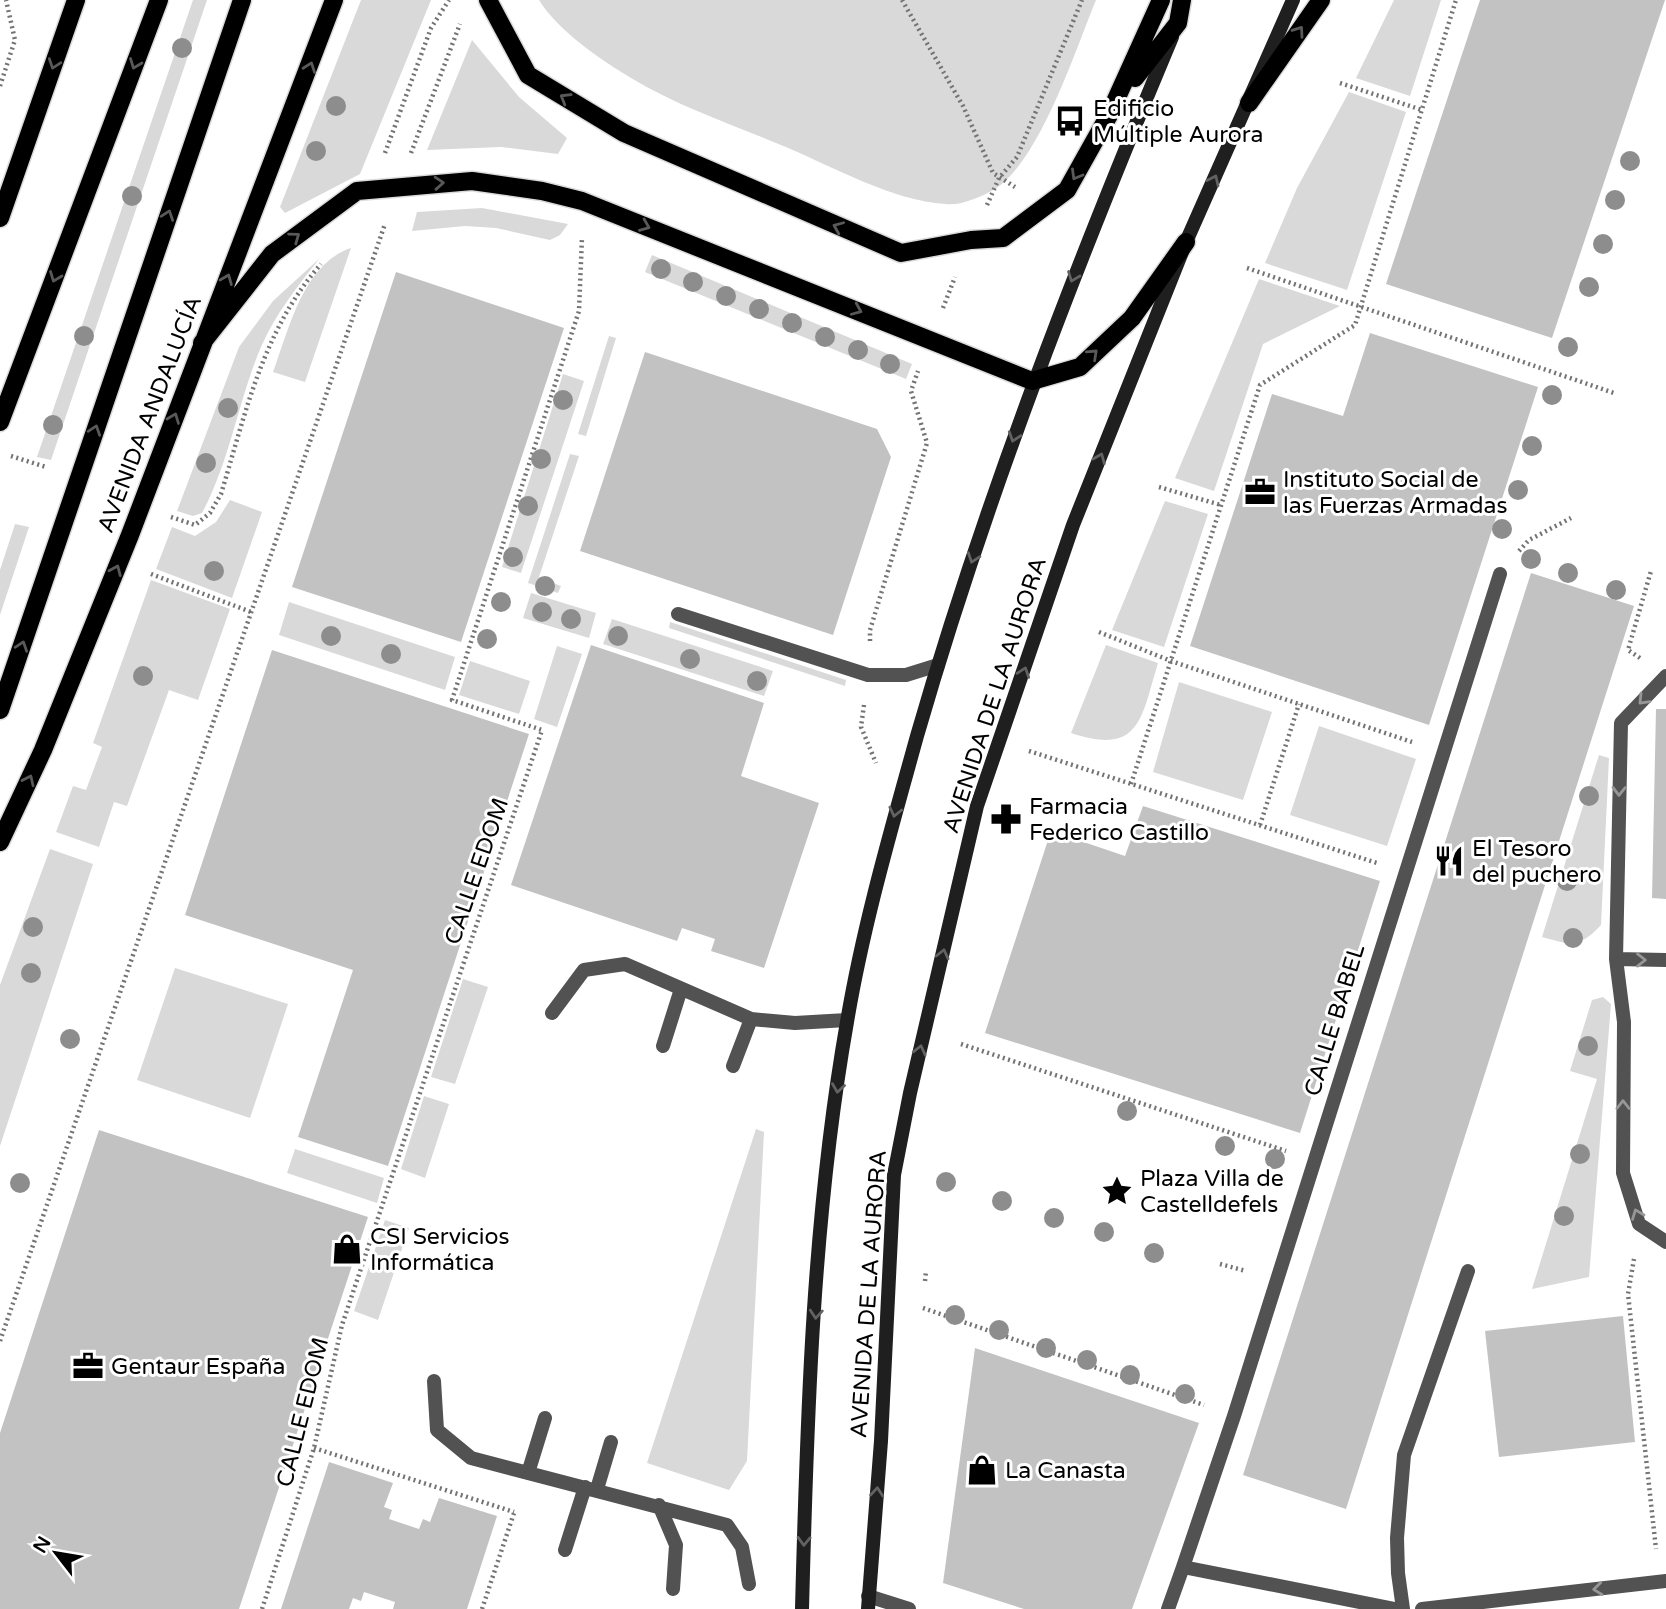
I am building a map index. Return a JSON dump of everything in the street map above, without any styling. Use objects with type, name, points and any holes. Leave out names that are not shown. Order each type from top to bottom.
[{"type":"main road","points":[[0,218],[76,0]]},
{"type":"main road","points":[[0,422],[159,0]]},
{"type":"main road","name":"AVENIDA ANDALUCÍA","points":[[0,710],[242,0]]},
{"type":"main road","name":"AVENIDA ANDALUCÍA","points":[[0,842],[43,750],[130,535],[334,0]]},
{"type":"main road","points":[[488,0],[527,75],[624,133],[901,253],[971,240],[1003,238],[1068,190],[1109,115],[1161,0]]},
{"type":"main road","points":[[1109,115],[1150,56],[1178,23],[1182,0]]},
{"type":"main road","points":[[802,1609],[807,1439],[826,1172],[847,1020],[898,799],[938,665],[1032,381],[1090,233],[1188,0]]},
{"type":"main road","name":"AVENIDA DE LA AURORA","points":[[868,1602],[881,1441],[894,1175],[910,1093],[977,806],[1073,525],[1186,242],[1250,103],[1293,0]]},
{"type":"main road","points":[[1250,103],[1321,0]]},
{"type":"main road","points":[[202,343],[272,254],[357,191],[472,181],[542,191],[582,201],[1032,381],[1080,367],[1132,318],[1186,242]]},
{"type":"street","name":"CALLE BABEL","points":[[1168,1609],[1234,1416],[1500,574]]},
{"type":"street","points":[[678,614],[868,675],[906,675],[938,665]]},
{"type":"street","points":[[1666,676],[1621,723],[1616,960],[1624,1022],[1623,1173],[1639,1224],[1666,1242]]},
{"type":"street","points":[[1616,960],[1666,960]]},
{"type":"street","points":[[552,1013],[584,970],[625,964],[751,1019],[795,1023],[847,1020]]},
{"type":"street","points":[[663,1046],[681,989]]},
{"type":"street","points":[[733,1066],[751,1019]]},
{"type":"street","points":[[1404,1609],[1398,1573],[1397,1538],[1404,1455],[1468,1270]]},
{"type":"street","points":[[434,1381],[437,1430],[471,1458],[659,1505],[727,1525],[742,1547],[749,1584]]},
{"type":"street","points":[[528,1473],[545,1418]]},
{"type":"street","points":[[565,1550],[611,1442]]},
{"type":"street","points":[[659,1505],[676,1545],[673,1589]]},
{"type":"street","points":[[1183,1567],[1395,1609]]},
{"type":"street","points":[[1422,1609],[1662,1581]]},
{"type":"street","points":[[868,1602],[909,1609]]},
{"type":"path","points":[[0,86],[15,40],[6,0]]},
{"type":"path","points":[[902,0],[963,106],[993,173],[1019,189]]},
{"type":"path","points":[[1131,784],[1260,385],[1355,325],[1456,0]]},
{"type":"path","points":[[0,1341],[398,187],[464,15]]},
{"type":"path","points":[[1340,83],[1422,110]]},
{"type":"path","name":"CALLE EDOM","points":[[262,1609],[314,1448],[341,1325],[542,730],[452,699],[579,312],[582,201]]},
{"type":"path","points":[[1247,268],[1614,393]]},
{"type":"path","points":[[1159,487],[1221,505]]},
{"type":"path","points":[[1500,574],[1529,540],[1571,518]]},
{"type":"path","points":[[153,564],[150,574],[251,612]]},
{"type":"path","points":[[1628,650],[1651,571]]},
{"type":"path","points":[[1099,632],[1171,661],[1443,752]]},
{"type":"path","points":[[1260,825],[1299,704]]},
{"type":"path","points":[[1000,742],[1404,872]]},
{"type":"path","points":[[961,1044],[1314,1161]]},
{"type":"path","points":[[1639,1224],[1628,1294],[1662,1581]]},
{"type":"path","points":[[925,1284],[926,1271]]},
{"type":"path","points":[[923,1297],[922,1310],[1234,1416]]},
{"type":"path","points":[[314,1448],[514,1512]]},
{"type":"path","points":[[482,1609],[528,1473]]},
{"type":"shaded area","points":[[193,0],[207,0],[51,460],[37,457]]},
{"type":"shaded area","points":[[361,0],[431,0],[360,174],[285,213],[280,207]]},
{"type":"shaded area","points":[[539,0],[1096,0],[1067,75],[1027,154],[1011,175],[995,189],[971,200],[951,204],[925,202],[885,190],[668,98],[631,78],[580,44],[557,23]]},
{"type":"shaded area","points":[[1394,0],[1441,0],[1410,96],[1356,78]]},
{"type":"shaded area","points":[[472,40],[519,97],[567,138],[558,154],[501,147],[427,150]]},
{"type":"shaded area","points":[[1349,92],[1406,112],[1347,290],[1265,263],[1297,188]]},
{"type":"shaded area","points":[[482,208],[568,224],[560,235],[550,240],[496,228],[465,226],[412,231],[417,212]]},
{"type":"shaded area","points":[[351,248],[305,382],[273,372],[292,318],[309,283],[335,256]]},
{"type":"shaded area","points":[[652,255],[912,364],[906,379],[645,272]]},
{"type":"shaded area","points":[[320,258],[280,312],[261,347],[220,473],[202,513],[193,516],[177,511],[239,347],[273,301]]},
{"type":"shaded area","points":[[1259,279],[1340,306],[1263,344],[1214,491],[1175,478]]},
{"type":"shaded area","points":[[609,336],[616,338],[586,436],[578,434]]},
{"type":"shaded area","points":[[563,374],[584,381],[521,573],[502,567]]},
{"type":"shaded area","points":[[570,454],[579,456],[539,577],[561,586],[558,593],[528,583]]},
{"type":"shaded area","points":[[230,500],[262,512],[232,598],[156,569],[172,527],[195,536],[216,522]]},
{"type":"shaded area","points":[[1165,501],[1208,514],[1164,647],[1112,630]]},
{"type":"shaded area","points":[[15,524],[29,527],[0,615],[0,570]]},
{"type":"shaded area","points":[[151,580],[230,609],[198,700],[169,690],[127,806],[114,802],[99,847],[56,832],[73,786],[86,790],[102,747],[93,743]]},
{"type":"shaded area","points":[[531,593],[596,613],[589,638],[523,618]]},
{"type":"shaded area","points":[[289,602],[455,657],[445,690],[279,635]]},
{"type":"shaded area","points":[[612,619],[773,671],[764,696],[603,644]]},
{"type":"shaded area","points":[[670,622],[846,680],[845,686],[669,628]]},
{"type":"shaded area","points":[[1106,645],[1158,663],[1147,701],[1134,728],[1124,736],[1111,740],[1071,733]]},
{"type":"shaded area","points":[[557,646],[582,654],[557,727],[534,719]]},
{"type":"shaded area","points":[[470,661],[530,681],[519,714],[459,695]]},
{"type":"shaded area","points":[[1179,682],[1272,712],[1243,800],[1153,772]]},
{"type":"shaded area","points":[[1319,726],[1416,759],[1387,846],[1290,815]]},
{"type":"shaded area","points":[[1599,755],[1609,758],[1601,925],[1580,941],[1560,942],[1542,937]]},
{"type":"shaded area","points":[[50,849],[93,864],[0,1146],[0,985]]},
{"type":"shaded area","points":[[175,968],[288,1004],[250,1118],[137,1080]]},
{"type":"shaded area","points":[[463,979],[488,987],[455,1084],[431,1077]]},
{"type":"shaded area","points":[[1603,997],[1611,1004],[1589,1277],[1532,1289],[1597,1079],[1570,1071],[1592,1000]]},
{"type":"shaded area","points":[[424,1096],[449,1104],[425,1178],[401,1169]]},
{"type":"shaded area","points":[[756,1129],[764,1132],[747,1461],[729,1490],[647,1463]]},
{"type":"shaded area","points":[[295,1149],[384,1178],[377,1203],[287,1173]]},
{"type":"shaded area","points":[[385,1220],[409,1228],[378,1320],[354,1311]]},
{"type":"building","points":[[1480,0],[1665,0],[1552,338],[1386,284]]},
{"type":"building","points":[[396,272],[564,328],[461,642],[292,587]]},
{"type":"building","points":[[1370,333],[1538,387],[1429,725],[1190,646],[1272,394],[1343,416]]},
{"type":"building","points":[[645,352],[877,429],[891,457],[833,635],[580,551]]},
{"type":"building","points":[[1531,573],[1634,606],[1346,1509],[1243,1475]]},
{"type":"building","points":[[591,645],[764,703],[741,776],[819,803],[764,968],[711,951],[715,939],[682,928],[677,941],[511,885]]},
{"type":"building","points":[[272,650],[529,734],[388,1166],[298,1137],[353,970],[185,915]]},
{"type":"building","points":[[1656,709],[1666,709],[1666,899],[1652,898]]},
{"type":"building","points":[[1143,806],[1380,881],[1300,1133],[985,1033],[1051,831],[1125,856]]},
{"type":"building","points":[[99,1130],[368,1217],[239,1609],[0,1609],[0,1433]]},
{"type":"building","points":[[1623,1316],[1635,1442],[1499,1457],[1485,1331]]},
{"type":"building","points":[[975,1348],[1199,1423],[1132,1609],[1024,1609],[943,1583]]},
{"type":"building","points":[[329,1462],[393,1483],[384,1507],[392,1510],[389,1519],[419,1529],[423,1519],[430,1522],[439,1498],[497,1516],[467,1609],[393,1609],[395,1602],[364,1592],[361,1601],[353,1598],[349,1609],[281,1609]]},
{"type":"place","name":"Edificio Múltiple Aurora","points":[[1070,121]]},
{"type":"place","name":"Instituto Social de las Fuerzas Armadas","points":[[1260,492]]},
{"type":"place","name":"Farmacia Federico Castillo","points":[[1006,819]]},
{"type":"place","name":"El Tesoro del puchero","points":[[1449,861]]},
{"type":"place","name":"Plaza Villa de Castelldefels","points":[[1117,1191]]},
{"type":"place","name":"CSI Servicios Informática","points":[[347,1249]]},
{"type":"place","name":"Gentaur España","points":[[88,1366]]},
{"type":"place","name":"La Canasta","points":[[982,1470]]}]
